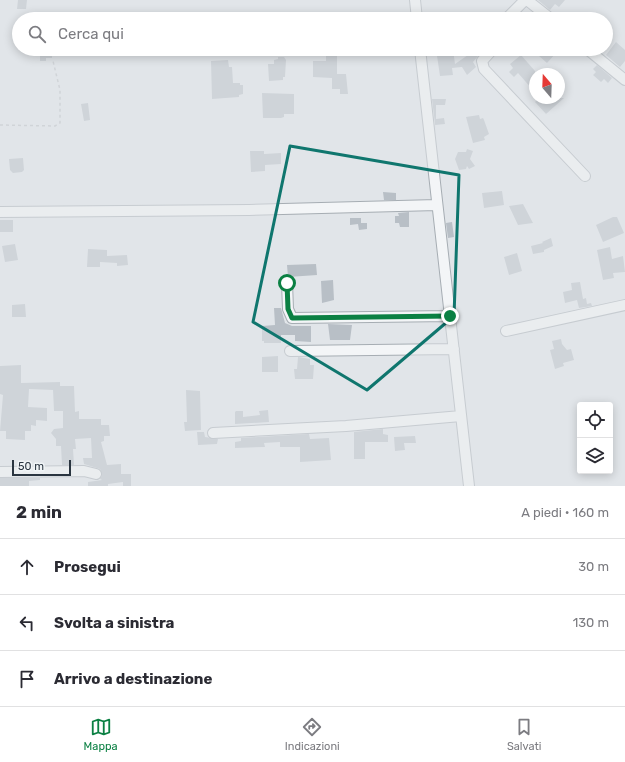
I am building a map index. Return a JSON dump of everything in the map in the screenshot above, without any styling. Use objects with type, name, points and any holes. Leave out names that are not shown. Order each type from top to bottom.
[{"type":"street","points":[[415,0],[416,12]]},
{"type":"street","points":[[513,12],[526,0],[542,12]]},
{"type":"street","points":[[421,56],[469,486]]},
{"type":"street","points":[[487,56],[482,61],[484,70],[585,176]]},
{"type":"street","points":[[596,56],[625,80]]},
{"type":"street","points":[[0,212],[249,210],[437,205]]},
{"type":"street","points":[[287,283],[288,309],[292,318],[450,316]]},
{"type":"street","points":[[506,331],[625,305]]},
{"type":"street","points":[[290,351],[454,349]]},
{"type":"street","points":[[213,433],[346,426],[461,416]]},
{"type":"street","points":[[0,472],[84,472],[96,474]]},
{"type":"path","points":[[0,125],[55,126],[60,124],[60,90],[53,60]]},
{"type":"highlighted area","points":[[290,146],[459,175],[454,316],[367,390],[253,322]]},
{"type":"building","points":[[18,0],[27,0],[26,9],[17,9]]},
{"type":"building","points":[[538,0],[565,0],[559,7],[555,4],[550,10]]},
{"type":"building","points":[[616,42],[625,50],[625,61],[620,67],[607,56],[613,56],[613,46]]},
{"type":"building","points":[[40,56],[52,56],[52,58],[46,58],[46,61],[40,61]]},
{"type":"building","points":[[326,56],[337,56],[337,74],[346,74],[348,94],[340,94],[340,89],[332,89],[332,78],[313,77],[313,61],[326,61]]},
{"type":"building","points":[[437,56],[454,56],[455,64],[467,56],[478,56],[473,62],[476,67],[467,75],[462,67],[452,68],[453,75],[440,76]]},
{"type":"building","points":[[522,56],[532,68],[529,68],[529,86],[518,73],[514,77],[509,72],[513,68],[510,64]]},
{"type":"building","points":[[539,56],[553,56],[547,63]]},
{"type":"building","points":[[278,57],[284,57],[286,60],[285,77],[283,77],[283,80],[269,81],[268,64],[274,64],[274,60],[278,59]]},
{"type":"building","points":[[228,60],[229,67],[232,67],[233,83],[240,83],[240,85],[243,85],[243,94],[239,95],[239,97],[212,99],[211,61]]},
{"type":"building","points":[[597,65],[612,78],[608,83],[604,79],[601,82],[593,75],[596,72],[593,69]]},
{"type":"building","points":[[262,93],[294,94],[294,114],[284,114],[284,117],[281,118],[263,118]]},
{"type":"building","points":[[432,99],[446,99],[445,105],[436,105],[436,119],[444,118],[445,124],[435,125]]},
{"type":"building","points":[[88,103],[90,120],[84,121],[81,104]]},
{"type":"building","points":[[537,104],[557,104],[546,114]]},
{"type":"building","points":[[479,115],[480,119],[483,118],[489,134],[484,137],[485,140],[473,143],[466,117]]},
{"type":"building","points":[[467,149],[473,151],[470,159],[475,166],[469,169],[467,166],[466,169],[459,170],[455,159],[458,152],[466,152]]},
{"type":"building","points":[[250,151],[264,151],[264,154],[281,153],[281,164],[265,165],[265,171],[251,172]]},
{"type":"building","points":[[23,158],[24,170],[22,172],[13,173],[10,170],[9,159]]},
{"type":"building","points":[[502,191],[504,205],[484,208],[482,193]]},
{"type":"building","points":[[383,192],[396,193],[396,200],[384,200]]},
{"type":"building","points":[[523,204],[533,223],[518,225],[509,206]]},
{"type":"building","points":[[409,212],[409,227],[400,227],[399,223],[395,223],[395,216],[399,216],[398,213]]},
{"type":"building","points":[[613,217],[617,217],[624,233],[603,242],[596,225]]},
{"type":"building","points":[[350,218],[361,218],[361,223],[367,223],[367,229],[359,230],[358,224],[350,225]]},
{"type":"building","points":[[0,220],[13,220],[13,232],[0,232]]},
{"type":"building","points":[[452,222],[454,237],[448,238],[446,223]]},
{"type":"building","points":[[551,238],[553,246],[544,250],[544,252],[533,254],[531,246],[543,243],[542,242]]},
{"type":"building","points":[[15,244],[18,260],[5,262],[2,246]]},
{"type":"building","points":[[610,247],[612,259],[623,256],[625,272],[613,273],[614,278],[603,280],[597,250]]},
{"type":"building","points":[[88,249],[107,250],[107,256],[127,255],[128,265],[117,266],[117,263],[100,262],[100,267],[87,267]]},
{"type":"building","points":[[517,253],[522,271],[509,275],[504,257]]},
{"type":"building","points":[[316,264],[317,275],[288,277],[287,265]]},
{"type":"building","points":[[333,280],[334,300],[322,303],[321,281]]},
{"type":"building","points":[[580,282],[583,299],[586,298],[587,304],[591,303],[592,306],[579,308],[577,300],[565,303],[563,292],[572,290],[571,283]]},
{"type":"building","points":[[25,304],[26,317],[12,317],[12,305]]},
{"type":"building","points":[[274,308],[281,308],[285,323],[292,326],[311,326],[311,342],[295,341],[295,335],[281,335],[281,343],[264,343],[264,341],[262,341],[262,326],[275,325]]},
{"type":"building","points":[[328,324],[352,325],[350,340],[330,340]]},
{"type":"building","points":[[561,339],[562,344],[567,350],[571,349],[574,360],[563,363],[564,366],[555,369],[550,350],[554,349],[552,341]]},
{"type":"building","points":[[278,356],[278,372],[262,372],[262,357]]},
{"type":"building","points":[[298,357],[310,359],[310,365],[314,365],[313,379],[295,379],[294,369],[297,369]]},
{"type":"building","points":[[21,365],[21,383],[60,382],[60,386],[74,386],[75,412],[79,411],[79,419],[101,419],[101,425],[109,425],[110,436],[104,436],[104,441],[101,442],[107,465],[121,464],[121,474],[131,474],[131,486],[123,486],[123,482],[108,484],[108,486],[88,486],[88,482],[102,480],[100,479],[102,475],[100,469],[84,464],[83,458],[92,458],[91,438],[75,439],[76,449],[73,449],[74,465],[62,465],[61,446],[56,446],[56,439],[51,433],[54,429],[63,428],[63,411],[54,411],[53,390],[29,389],[28,407],[47,408],[47,421],[36,420],[36,426],[31,425],[31,431],[25,431],[25,440],[6,439],[6,431],[0,431],[3,395],[0,394],[0,366]]},
{"type":"building","points":[[186,390],[200,391],[201,430],[185,431],[184,422],[187,422]]},
{"type":"building","points":[[268,410],[269,422],[235,424],[236,411],[243,411],[243,417],[260,415],[259,411]]},
{"type":"building","points":[[383,429],[383,434],[388,435],[388,442],[365,442],[365,459],[354,459],[354,432]]},
{"type":"building","points":[[197,432],[204,432],[205,437],[218,439],[217,444],[198,445]]},
{"type":"building","points":[[309,434],[310,439],[329,438],[331,460],[300,462],[300,447],[280,447],[280,442],[264,443],[265,447],[235,448],[235,442],[241,441],[241,438]]},
{"type":"building","points":[[415,436],[416,443],[404,443],[405,450],[395,451],[394,437]]},
{"type":"building","points":[[0,478],[40,478],[40,480],[29,481],[29,486],[0,486]]},
{"type":"route","points":[[287,283],[288,309],[292,318],[450,316]]}]
